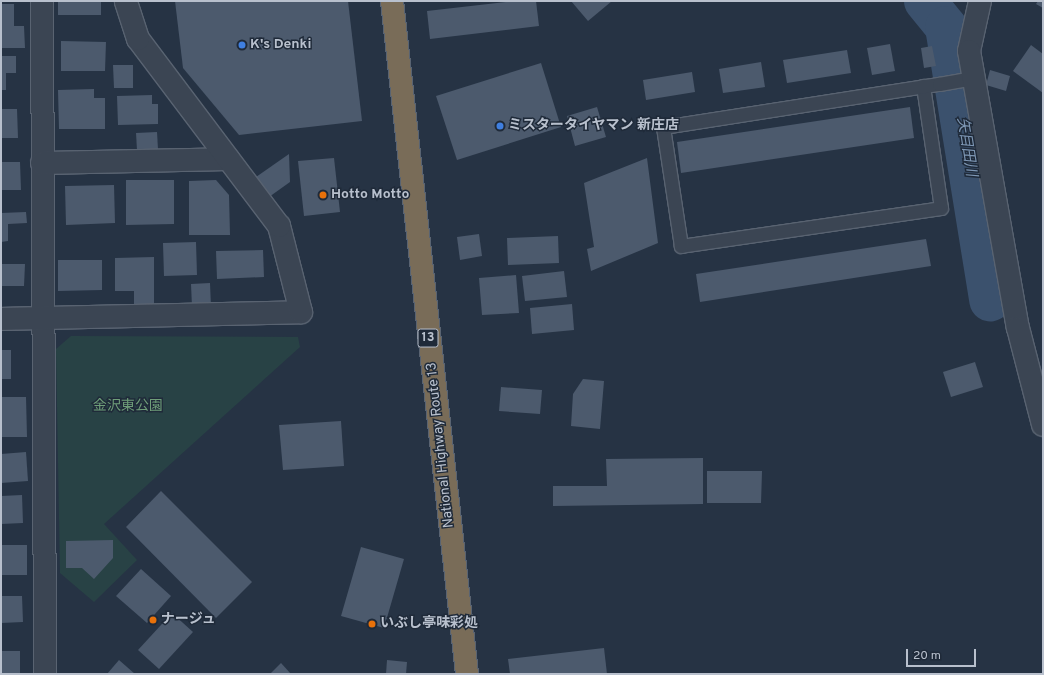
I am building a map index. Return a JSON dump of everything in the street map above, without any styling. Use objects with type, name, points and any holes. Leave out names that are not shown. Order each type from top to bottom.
[{"type":"highway","name":"National Highway Route 13","points":[[392,1],[467,674]]},
{"type":"street","points":[[42,1],[45,674]]},
{"type":"street","points":[[1,319],[301,312],[279,226],[138,39],[126,1]]},
{"type":"street","points":[[980,1],[970,50],[974,78],[1018,328],[1043,425]]},
{"type":"street","points":[[42,163],[228,159]]},
{"type":"lane","points":[[923,86],[941,208],[681,246],[663,127],[923,86],[939,84],[974,78]]},
{"type":"green space","name":"金沢東公園","points":[[71,336],[298,337],[300,347],[104,524],[137,560],[94,602],[60,573],[56,349]]},
{"type":"building","points":[[58,1],[101,1],[101,15],[58,15]]},
{"type":"building","points":[[175,1],[348,1],[362,121],[239,135],[183,68]]},
{"type":"building","points":[[515,1],[536,1],[539,26],[430,39],[427,11]]},
{"type":"building","points":[[571,1],[612,1],[588,21]]},
{"type":"building","points":[[1038,1],[1043,1],[1043,8],[1036,4]]},
{"type":"building","points":[[1,4],[14,4],[14,26],[24,26],[25,48],[1,48]]},
{"type":"building","points":[[61,41],[106,42],[105,71],[61,71]]},
{"type":"building","points":[[890,44],[895,71],[872,75],[867,48]]},
{"type":"building","points":[[1031,45],[1043,54],[1043,93],[1013,71]]},
{"type":"building","points":[[932,46],[936,66],[924,68],[921,48]]},
{"type":"building","points":[[847,50],[851,73],[787,83],[783,60]]},
{"type":"building","points":[[1,56],[16,56],[16,73],[6,73],[6,90],[1,90]]},
{"type":"building","points":[[761,62],[765,87],[723,93],[719,69]]},
{"type":"building","points":[[541,63],[561,127],[457,160],[436,96]]},
{"type":"building","points":[[113,65],[133,65],[133,88],[114,88]]},
{"type":"building","points":[[990,70],[1010,76],[1006,91],[986,85]]},
{"type":"building","points":[[692,72],[695,92],[646,100],[643,80]]},
{"type":"building","points":[[94,89],[94,98],[105,98],[105,129],[59,129],[58,90]]},
{"type":"building","points":[[152,95],[152,104],[158,104],[158,124],[118,125],[117,96]]},
{"type":"building","points":[[597,107],[606,137],[575,146],[567,116]]},
{"type":"building","points":[[910,107],[914,138],[681,173],[677,142]]},
{"type":"building","points":[[1,109],[17,109],[18,138],[1,138]]},
{"type":"building","points":[[157,132],[158,149],[137,150],[136,133]]},
{"type":"building","points":[[289,154],[290,182],[269,197],[256,177]]},
{"type":"building","points":[[334,158],[340,212],[304,216],[298,161]]},
{"type":"building","points":[[647,158],[658,243],[591,271],[587,249],[594,247],[584,183]]},
{"type":"building","points":[[1,162],[20,162],[21,190],[1,190]]},
{"type":"building","points":[[126,180],[174,180],[174,224],[126,225]]},
{"type":"building","points":[[216,180],[229,195],[230,235],[189,235],[189,181]]},
{"type":"building","points":[[114,185],[115,223],[66,225],[65,186]]},
{"type":"building","points":[[26,212],[27,223],[8,224],[8,241],[1,242],[1,213]]},
{"type":"building","points":[[479,234],[482,256],[460,260],[457,237]]},
{"type":"building","points":[[558,236],[559,263],[508,265],[507,238]]},
{"type":"building","points":[[926,239],[931,266],[700,302],[696,274]]},
{"type":"building","points":[[196,242],[197,275],[164,276],[163,243]]},
{"type":"building","points":[[263,250],[264,277],[217,279],[216,251]]},
{"type":"building","points":[[154,257],[154,306],[134,307],[134,291],[115,291],[115,258]]},
{"type":"building","points":[[58,260],[102,260],[102,290],[58,291]]},
{"type":"building","points":[[1,264],[25,264],[24,286],[1,286]]},
{"type":"building","points":[[564,271],[567,297],[525,301],[522,276]]},
{"type":"building","points":[[516,275],[519,313],[482,315],[479,278]]},
{"type":"building","points":[[210,283],[211,307],[192,307],[191,284]]},
{"type":"building","points":[[572,304],[574,330],[532,334],[530,308]]},
{"type":"building","points":[[1,350],[11,350],[11,379],[1,379]]},
{"type":"building","points":[[975,362],[983,387],[951,397],[943,372]]},
{"type":"building","points":[[583,379],[604,381],[600,429],[571,426],[573,394]]},
{"type":"building","points":[[501,387],[542,390],[540,414],[499,411]]},
{"type":"building","points":[[1,397],[26,397],[27,437],[1,437]]},
{"type":"building","points":[[341,421],[344,466],[283,470],[279,425]]},
{"type":"building","points":[[26,452],[28,481],[1,483],[1,454]]},
{"type":"building","points":[[703,458],[703,504],[553,506],[553,486],[607,486],[606,459]]},
{"type":"building","points":[[707,471],[762,471],[761,503],[707,503]]},
{"type":"building","points":[[161,491],[252,582],[216,618],[126,527]]},
{"type":"building","points":[[22,495],[23,523],[1,524],[1,496]]},
{"type":"building","points":[[113,540],[113,558],[94,579],[82,568],[66,568],[66,541]]},
{"type":"building","points":[[1,545],[27,545],[27,575],[1,575]]},
{"type":"building","points":[[361,547],[404,559],[384,628],[341,616]]},
{"type":"building","points":[[141,569],[171,596],[147,623],[116,596]]},
{"type":"building","points":[[1,596],[22,596],[23,622],[1,623]]},
{"type":"building","points":[[172,613],[193,632],[159,669],[138,650]]},
{"type":"building","points":[[604,648],[607,674],[510,674],[508,659]]},
{"type":"building","points":[[1,651],[20,651],[20,674],[1,674]]},
{"type":"building","points":[[119,660],[135,674],[107,674]]},
{"type":"building","points":[[387,660],[407,662],[406,674],[386,674]]},
{"type":"building","points":[[281,663],[291,674],[271,673]]},
{"type":"waterway","name":"矢目田川","points":[[925,1],[946,27],[990,300]]},
{"type":"place","name":"K's Denki","points":[[242,45]]},
{"type":"place","name":"ミスタータイヤマン 新庄店","points":[[500,126]]},
{"type":"place","name":"Hotto Motto","points":[[323,195]]},
{"type":"place","name":"ナージュ","points":[[153,620]]},
{"type":"place","name":"いぶし亭味彩処","points":[[372,624]]}]
